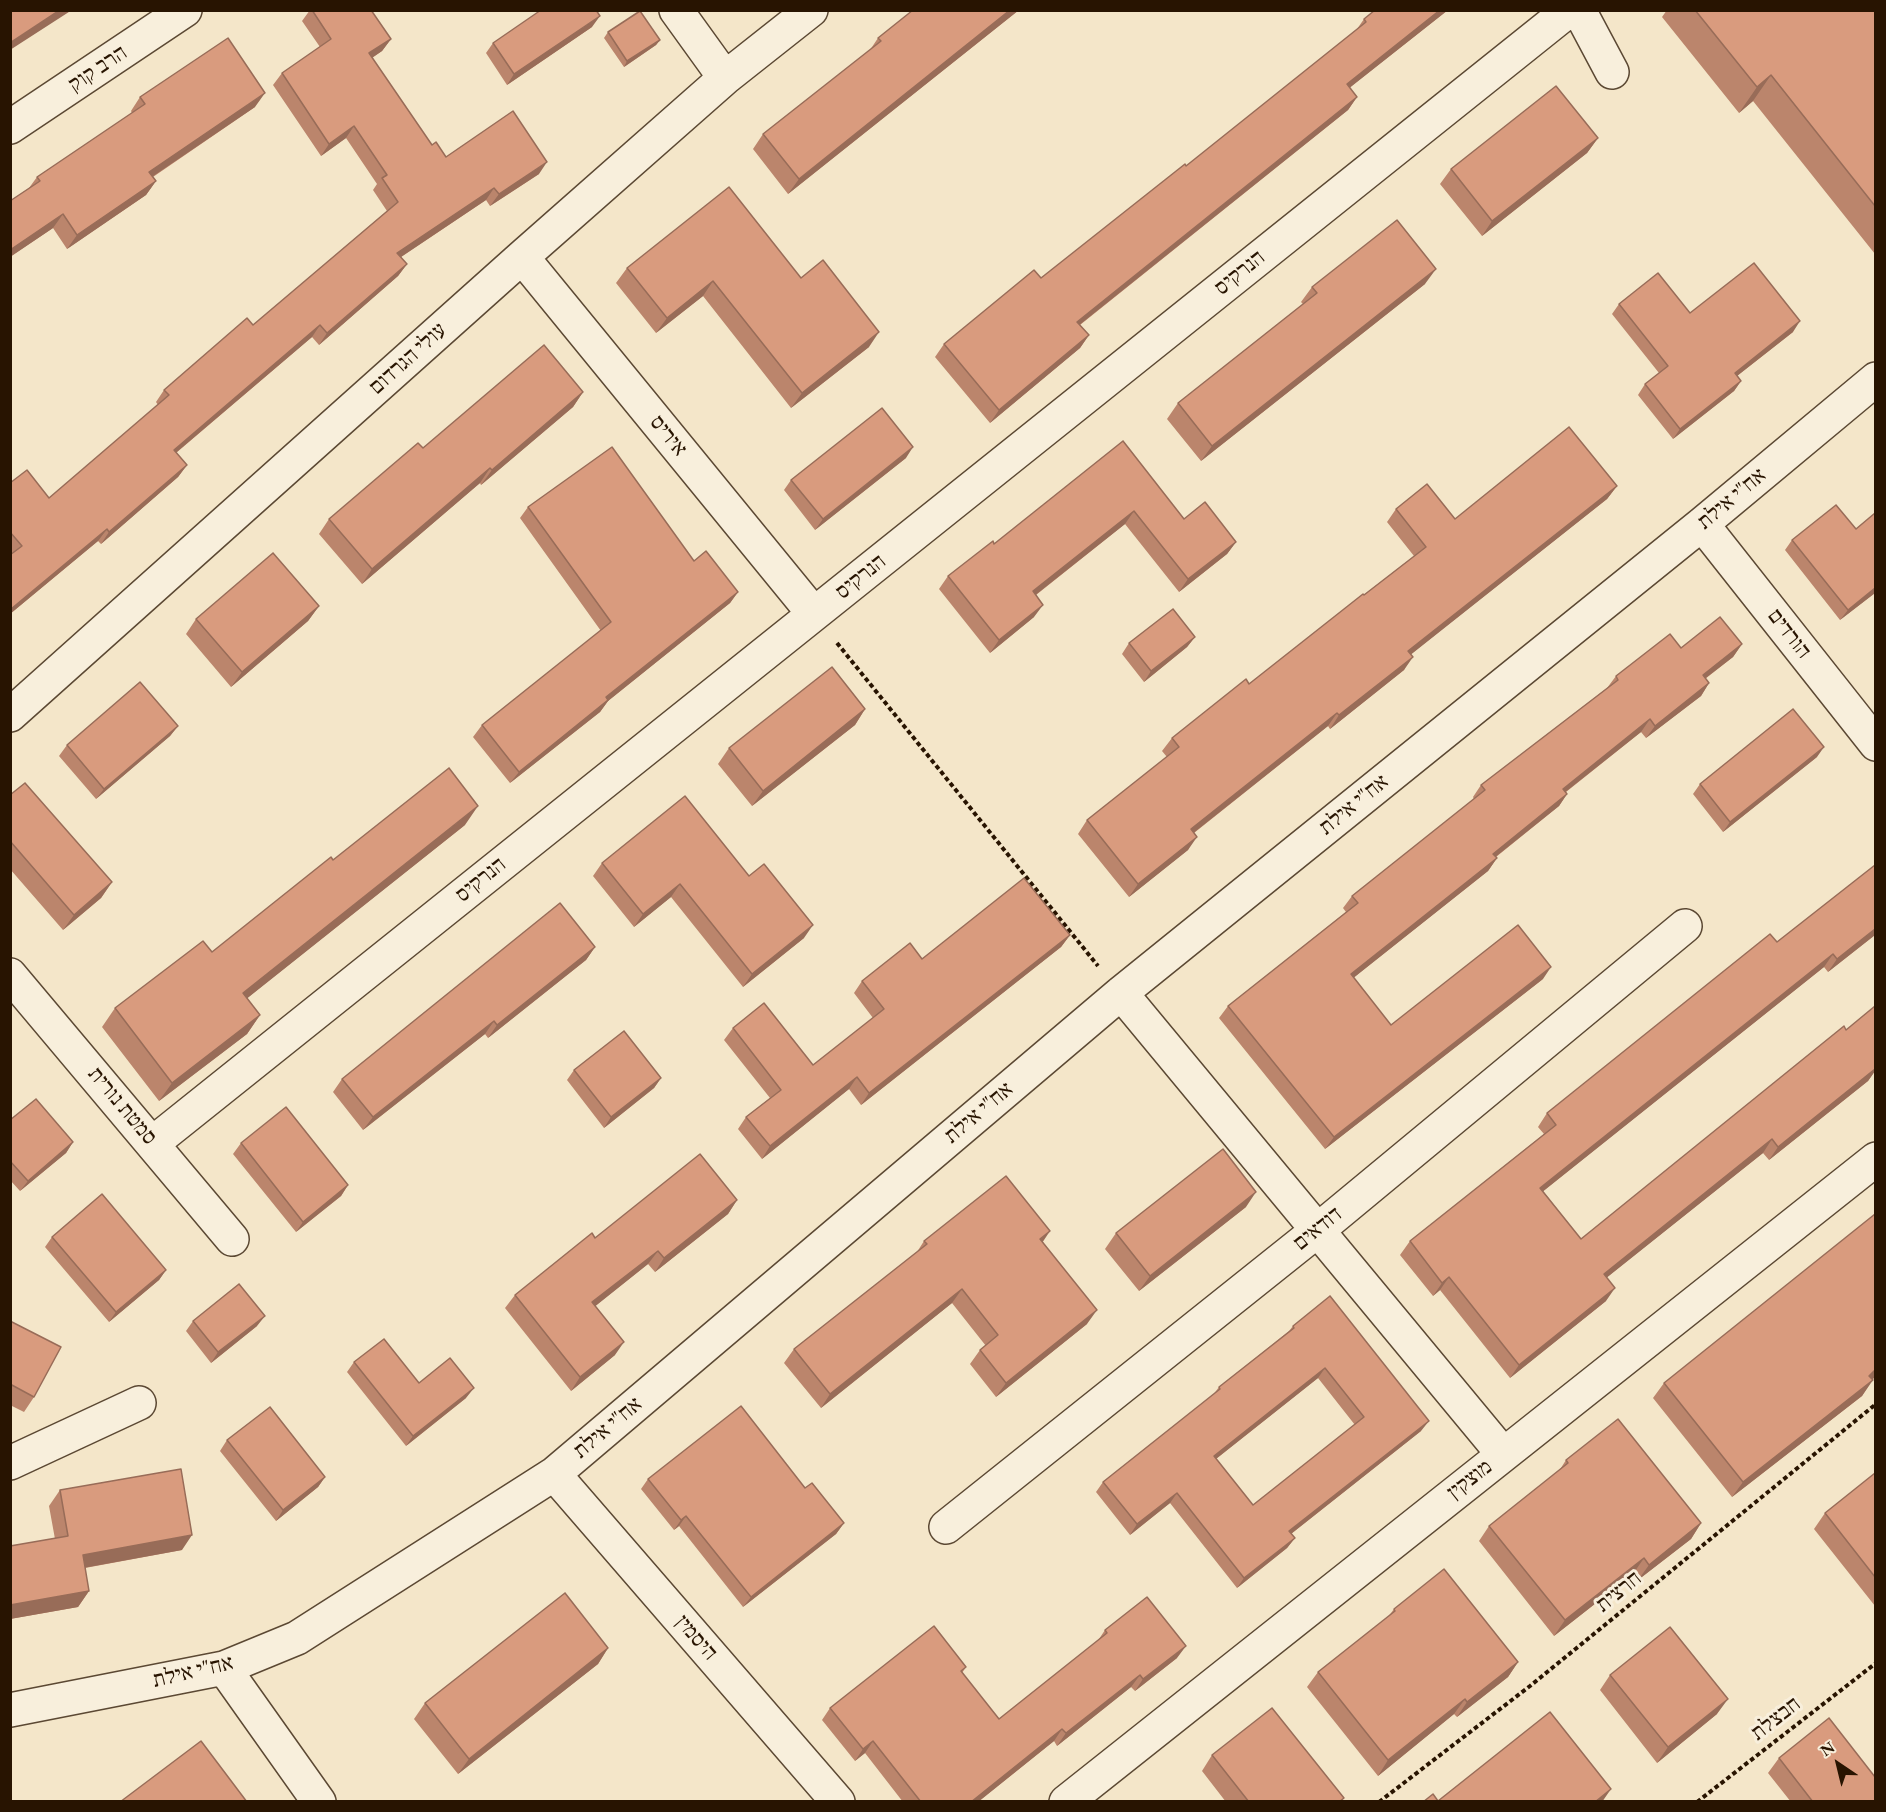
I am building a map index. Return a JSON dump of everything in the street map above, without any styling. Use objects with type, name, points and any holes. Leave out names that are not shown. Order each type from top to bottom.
[{"type":"street","name":"הרב קוק","points":[[10,127],[184,10]]},
{"type":"street","points":[[676,10],[725,78]]},
{"type":"street","name":"עולי הגרדום","points":[[10,715],[725,78],[811,10]]},
{"type":"street","name":"הנרקיס","points":[[153,1143],[1569,10]]},
{"type":"street","points":[[1579,10],[1612,72]]},
{"type":"street","name":"איריס","points":[[522,257],[814,614]]},
{"type":"street","name":"אח\"י אילת","points":[[10,1710],[224,1668],[297,1638],[554,1474],[1121,993],[1702,524],[1875,379]]},
{"type":"street","name":"הורדים","points":[[1702,524],[1875,744]]},
{"type":"street","name":"דודאים","points":[[946,1527],[1317,1230],[1685,926]]},
{"type":"street","name":"סמטת נורית","points":[[10,975],[232,1239]]},
{"type":"street","points":[[1121,993],[1503,1454]]},
{"type":"street","name":"מוצקין","points":[[1066,1802],[1875,1159]]},
{"type":"street","points":[[10,1463],[139,1403]]},
{"type":"street","name":"היסמין","points":[[554,1474],[838,1802]]},
{"type":"street","points":[[224,1668],[318,1802]]},
{"type":"path","points":[[814,614],[1121,993]]},
{"type":"path","name":"חרצית","points":[[1379,1802],[1530,1686],[1875,1404]]},
{"type":"path","name":"חבצלת","points":[[1696,1802],[1875,1663]]},
{"type":"building","points":[[10,10],[60,10],[10,43]]},
{"type":"building","points":[[312,10],[371,10],[391,39],[369,53],[432,145],[436,142],[446,157],[513,111],[547,162],[499,194],[494,188],[397,253],[407,264],[327,333],[320,325],[174,450],[187,465],[109,532],[107,529],[11,609],[10,555],[22,546],[10,532],[10,483],[27,470],[49,498],[169,395],[164,390],[247,318],[253,325],[398,202],[382,178],[387,175],[354,126],[329,144],[282,73],[331,39]]},
{"type":"building","points":[[541,10],[596,10],[600,16],[514,74],[493,43]]},
{"type":"building","points":[[913,10],[1010,10],[799,179],[763,134],[881,41],[878,38]]},
{"type":"building","points":[[1375,10],[1440,10],[1347,84],[1357,97],[1077,322],[1089,335],[999,410],[944,344],[1034,270],[1041,278],[1185,164],[1186,166],[1366,22],[1364,19]]},
{"type":"building","points":[[1695,10],[1875,10],[1875,206],[1771,75],[1757,87]]},
{"type":"building","points":[[640,11],[660,40],[627,61],[608,32]]},
{"type":"building","points":[[228,38],[265,93],[149,172],[156,181],[77,235],[63,214],[10,250],[10,201],[40,181],[37,177],[145,104],[140,97]]},
{"type":"building","points":[[1556,86],[1598,138],[1492,221],[1451,169]]},
{"type":"building","points":[[729,187],[801,278],[823,260],[879,332],[802,393],[713,281],[667,318],[627,268]]},
{"type":"building","points":[[1397,220],[1436,269],[1212,446],[1178,403],[1317,293],[1312,287]]},
{"type":"building","points":[[1754,263],[1800,321],[1735,373],[1741,381],[1680,429],[1645,384],[1668,366],[1619,304],[1658,273],[1690,313]]},
{"type":"building","points":[[544,345],[583,392],[372,569],[329,519],[418,443],[423,448]]},
{"type":"building","points":[[882,408],[913,447],[823,519],[791,480]]},
{"type":"building","points":[[1569,427],[1617,486],[1408,651],[1413,657],[1339,715],[1337,713],[1191,829],[1197,837],[1138,884],[1087,820],[1179,747],[1172,738],[1246,679],[1249,684],[1426,547],[1396,509],[1427,484],[1455,519]]},
{"type":"building","points":[[1123,441],[1184,519],[1205,502],[1236,542],[1188,579],[1134,511],[1033,591],[1043,605],[999,640],[948,576],[993,541],[994,544]]},
{"type":"building","points":[[612,447],[694,561],[706,551],[738,592],[606,697],[608,700],[519,772],[482,725],[611,622],[528,507]]},
{"type":"building","points":[[1836,505],[1856,529],[1875,513],[1875,588],[1848,610],[1792,540]]},
{"type":"building","points":[[273,553],[319,606],[242,672],[196,619]]},
{"type":"building","points":[[1173,609],[1195,637],[1151,671],[1129,643]]},
{"type":"building","points":[[1720,617],[1742,644],[1703,675],[1709,683],[1655,726],[1650,719],[1563,789],[1567,794],[1493,854],[1497,858],[1351,974],[1391,1025],[1518,925],[1551,967],[1334,1137],[1228,1006],[1358,903],[1352,896],[1485,790],[1481,785],[1618,680],[1616,676],[1670,634],[1681,648]]},
{"type":"building","points":[[832,667],[865,709],[763,791],[729,748]]},
{"type":"building","points":[[140,682],[178,726],[104,789],[67,745]]},
{"type":"building","points":[[1793,709],[1824,747],[1730,822],[1700,784]]},
{"type":"building","points":[[449,768],[478,806],[243,993],[260,1015],[172,1083],[115,1008],[203,941],[212,952],[331,857],[333,860]]},
{"type":"building","points":[[25,783],[112,882],[74,915],[10,841],[10,795]]},
{"type":"building","points":[[685,796],[749,876],[764,864],[813,925],[752,974],[680,884],[643,914],[602,863]]},
{"type":"building","points":[[1875,865],[1875,929],[1837,959],[1833,954],[1540,1188],[1581,1239],[1844,1026],[1846,1030],[1875,1006],[1875,1069],[1778,1147],[1772,1139],[1604,1274],[1615,1288],[1519,1365],[1449,1277],[1442,1283],[1410,1241],[1556,1125],[1547,1113],[1770,934],[1777,942]]},
{"type":"building","points":[[1024,878],[1070,935],[869,1093],[857,1077],[770,1146],[746,1117],[781,1090],[733,1028],[764,1003],[813,1065],[884,1009],[862,981],[910,943],[922,959]]},
{"type":"building","points":[[560,903],[595,947],[497,1025],[494,1021],[373,1117],[342,1079]]},
{"type":"building","points":[[624,1031],[661,1078],[611,1117],[574,1070]]},
{"type":"building","points":[[36,1099],[73,1142],[28,1181],[10,1161],[10,1120]]},
{"type":"building","points":[[286,1107],[348,1185],[303,1222],[241,1143]]},
{"type":"building","points":[[1223,1149],[1256,1192],[1150,1276],[1116,1233]]},
{"type":"building","points":[[700,1154],[737,1200],[664,1258],[658,1251],[592,1302],[624,1342],[580,1377],[515,1295],[592,1233],[595,1238]]},
{"type":"building","points":[[1006,1176],[1050,1231],[1040,1239],[1097,1310],[1006,1383],[980,1350],[998,1335],[962,1289],[830,1394],[794,1349],[927,1244],[924,1241]]},
{"type":"building","points":[[102,1194],[166,1270],[116,1312],[52,1237]]},
{"type":"building","points":[[1875,1214],[1875,1370],[1869,1376],[1873,1380],[1743,1482],[1664,1383]]},
{"type":"building","points":[[239,1284],[265,1316],[218,1352],[193,1321]]},
{"type":"building","points":[[1330,1296],[1429,1421],[1289,1531],[1295,1538],[1244,1578],[1177,1493],[1137,1524],[1103,1482],[1220,1389],[1219,1387],[1294,1328],[1293,1326]],"holes":[[[1325,1368],[1364,1417],[1253,1505],[1214,1456]]]},
{"type":"building","points":[[10,1321],[61,1347],[34,1397],[10,1384]]},
{"type":"building","points":[[384,1339],[419,1383],[450,1358],[474,1388],[413,1436],[354,1362]]},
{"type":"building","points":[[741,1406],[805,1488],[812,1483],[844,1523],[751,1597],[686,1516],[681,1520],[648,1479]]},
{"type":"building","points":[[270,1407],[325,1477],[283,1510],[227,1440]]},
{"type":"building","points":[[1618,1419],[1701,1523],[1649,1565],[1644,1558],[1565,1620],[1489,1526],[1568,1463],[1566,1460]]},
{"type":"building","points":[[181,1469],[192,1535],[83,1555],[89,1591],[10,1605],[10,1546],[68,1536],[60,1490]]},
{"type":"building","points":[[1875,1473],[1875,1577],[1825,1513]]},
{"type":"building","points":[[1444,1569],[1518,1662],[1467,1702],[1465,1699],[1388,1760],[1318,1672]]},
{"type":"building","points":[[565,1593],[608,1648],[469,1759],[425,1703]]},
{"type":"building","points":[[1147,1597],[1186,1646],[1143,1679],[1140,1675],[1066,1733],[1062,1729],[971,1802],[921,1802],[873,1741],[863,1749],[830,1708],[934,1626],[966,1667],[961,1671],[999,1719],[1107,1633],[1105,1630]]},
{"type":"building","points":[[1670,1627],[1728,1699],[1668,1747],[1610,1675]]},
{"type":"building","points":[[1272,1708],[1344,1798],[1339,1802],[1249,1802],[1212,1755]]},
{"type":"building","points":[[1550,1712],[1611,1789],[1595,1802],[1423,1802],[1433,1794],[1438,1801]]},
{"type":"building","points":[[1829,1718],[1875,1777],[1875,1802],[1813,1802],[1779,1758]]},
{"type":"building","points":[[201,1741],[247,1802],[120,1802]]}]
